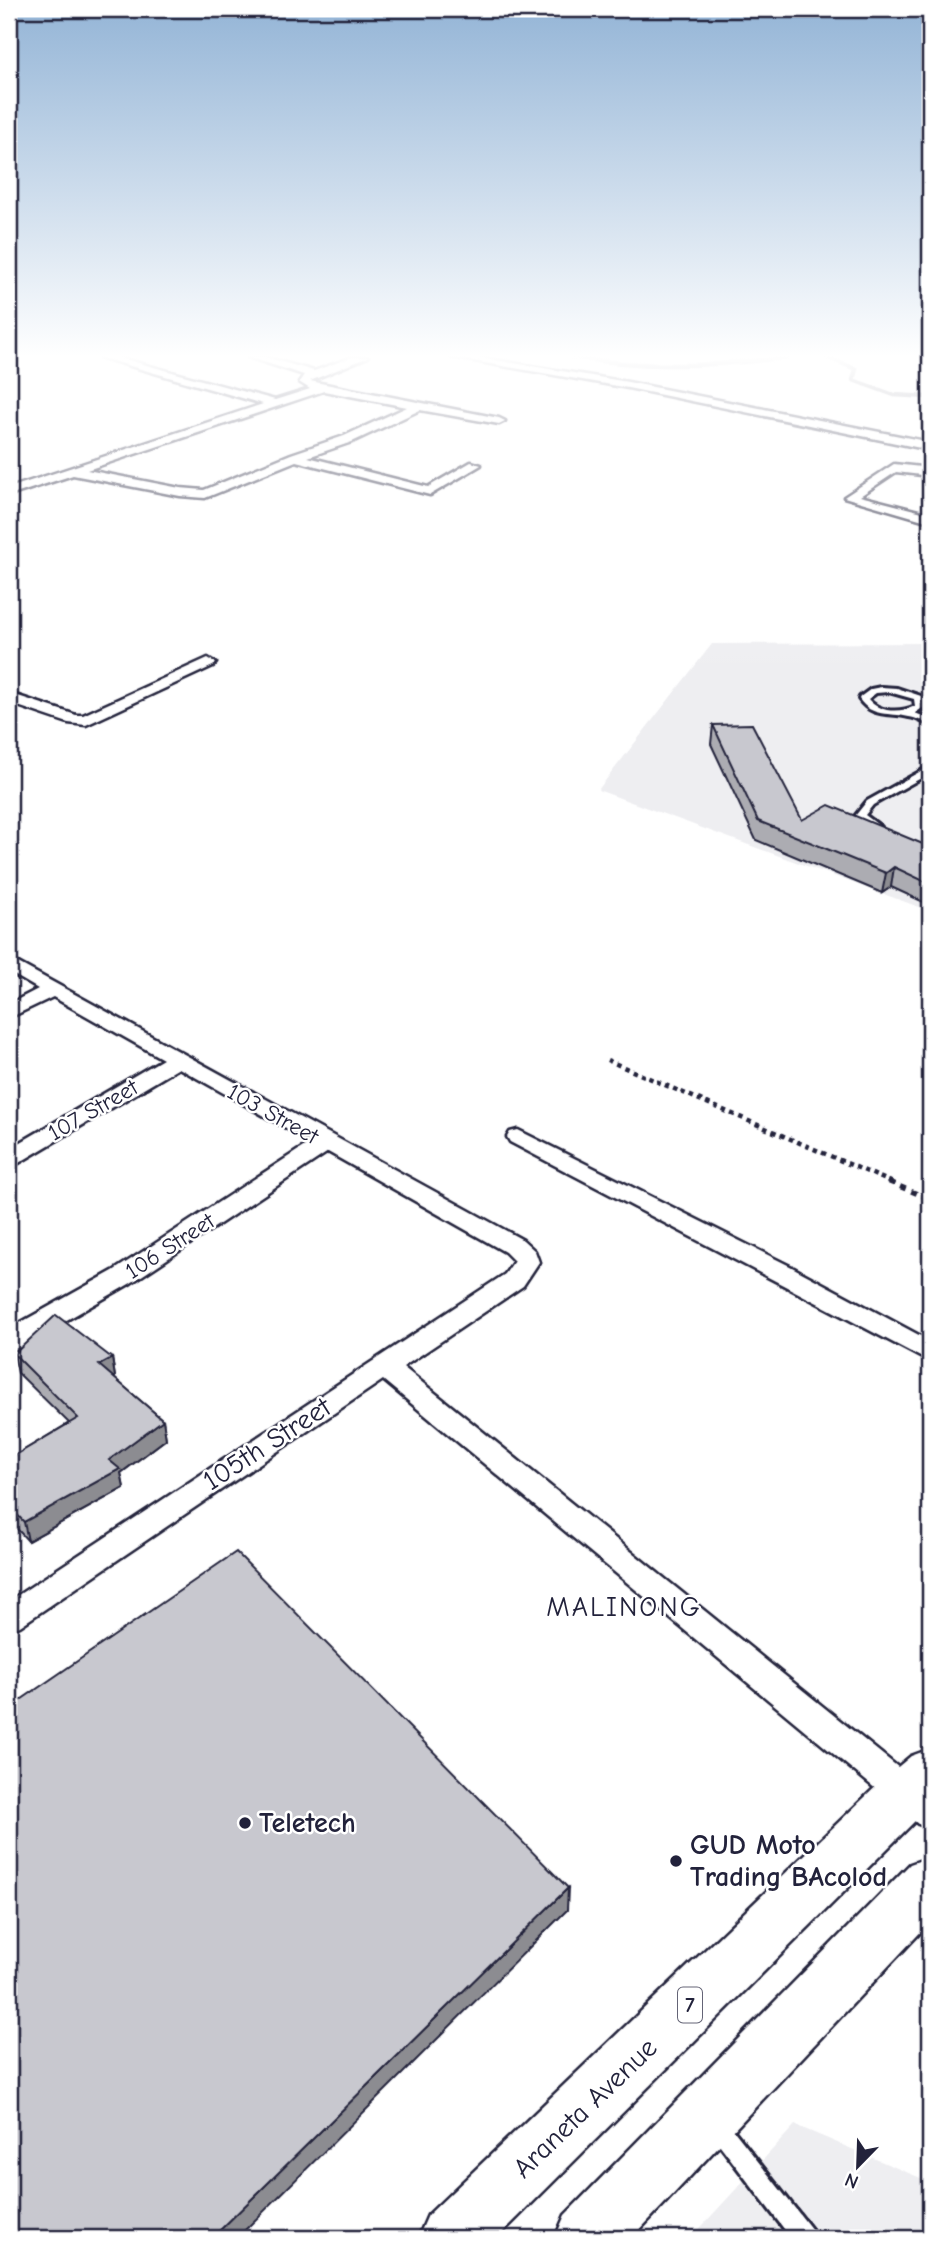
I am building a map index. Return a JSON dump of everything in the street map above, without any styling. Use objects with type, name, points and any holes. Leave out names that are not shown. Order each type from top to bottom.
[{"type":"main road","name":"Araneta Avenue","points":[[451,2238],[922,1793]]},
{"type":"main road","points":[[587,2238],[930,1883]]},
{"type":"street","points":[[9,492],[101,462]]},
{"type":"street","points":[[73,471],[205,495],[283,462]]},
{"type":"street","points":[[311,462],[424,495],[475,465]]},
{"type":"street","points":[[930,472],[894,468],[850,497],[930,518]]},
{"type":"street","points":[[9,474],[34,484]]},
{"type":"street","points":[[9,698],[74,720],[86,720],[208,663]]},
{"type":"street","name":"103 Street","points":[[9,964],[514,1246],[526,1257],[524,1269]]},
{"type":"street","points":[[9,1012],[52,989]]},
{"type":"street","name":"107 Street","points":[[9,1158],[177,1060]]},
{"type":"street","points":[[518,1137],[781,1272],[930,1353]]},
{"type":"street","name":"106 Street","points":[[9,1341],[170,1247],[326,1143]]},
{"type":"street","name":"105th Street","points":[[9,1617],[514,1280],[524,1269]]},
{"type":"street","points":[[385,1367],[922,1793]]},
{"type":"lane","points":[[920,707],[918,698],[891,689],[876,690],[863,699],[866,705],[883,712],[907,713],[930,722]]},
{"type":"lane","points":[[907,713],[920,707],[930,711]]},
{"type":"lane","points":[[892,836],[860,816],[870,803],[930,769]]},
{"type":"lane","points":[[707,2112],[804,2238]]},
{"type":"path","points":[[607,1060],[930,1199]]},
{"type":"shaded area","points":[[930,643],[930,911],[598,790],[712,644]]},
{"type":"shaded area","points":[[795,2125],[930,2182],[930,2238],[691,2238]]},
{"type":"building","points":[[752,724],[802,820],[829,805],[930,847],[930,884],[894,867],[886,873],[758,821],[713,725]]},
{"type":"building","points":[[56,1315],[112,1358],[99,1365],[163,1420],[109,1460],[120,1469],[24,1522],[9,1506],[9,1459],[78,1418],[14,1354]]},
{"type":"building","name":"Teletech","points":[[236,1552],[568,1888],[212,2238],[9,2238],[9,1708]]},
{"type":"place","name":"Teletech","points":[[245,1823]]},
{"type":"place","name":"GUD Moto Trading BAcolod","points":[[676,1861]]},
{"type":"district","name":"MALINONG","points":[[624,1607]]}]
